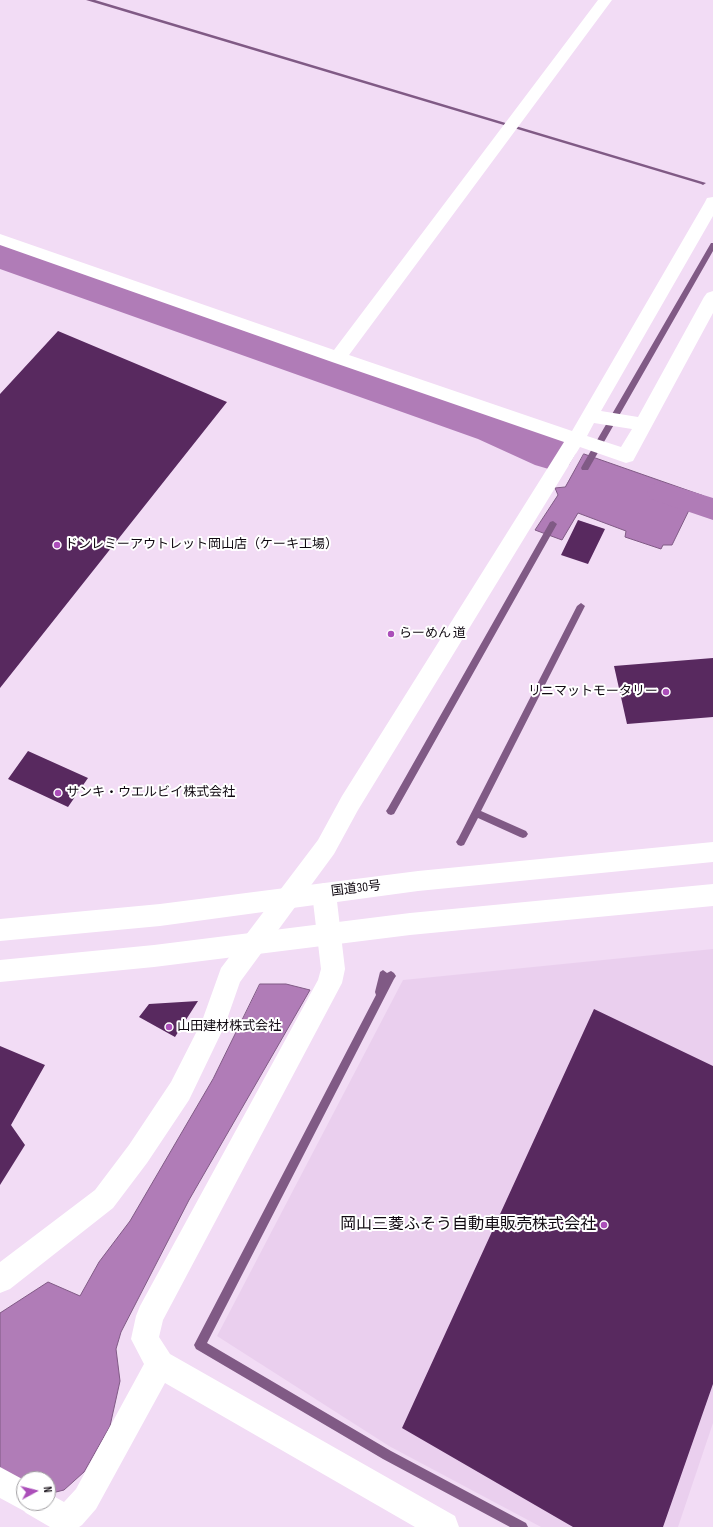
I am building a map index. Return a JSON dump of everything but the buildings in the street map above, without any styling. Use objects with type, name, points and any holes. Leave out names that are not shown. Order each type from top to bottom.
[{"type":"main road","points":[[338,358],[510,125],[605,0]]},
{"type":"main road","points":[[0,1279],[104,1199],[138,1154],[180,1091],[213,1025],[230,976],[326,847],[350,803],[580,441],[713,202]]},
{"type":"main road","points":[[0,239],[338,358],[626,456],[639,423],[713,297]]},
{"type":"main road","points":[[595,416],[639,423]]},
{"type":"main road","name":"国道30号","points":[[0,930],[160,915],[418,881],[713,852]]},
{"type":"main road","points":[[324,893],[333,970],[330,983],[150,1316],[145,1339],[160,1364],[444,1527]]},
{"type":"main road","points":[[0,971],[154,956],[410,924],[713,895]]},
{"type":"main road","points":[[50,1511],[61,1517],[72,1515],[86,1499],[160,1364]]},
{"type":"main road","points":[[0,1482],[16,1491]]},
{"type":"shaded area","points":[[584,454],[704,496],[702,508],[692,504],[672,545],[663,545],[661,549],[625,537],[626,531],[578,513],[562,540],[535,530],[558,495],[555,488],[565,487]]},
{"type":"shaded area","points":[[713,949],[713,1423],[678,1527],[541,1527],[389,1446],[217,1336],[403,980]]},
{"type":"shaded area","points":[[260,984],[286,984],[310,990],[189,1200],[121,1332],[116,1349],[120,1381],[110,1426],[84,1472],[64,1490],[56,1492],[56,1471],[16,1471],[16,1484],[0,1475],[0,1313],[48,1282],[80,1296],[99,1262],[130,1221],[213,1079]]},
{"type":"waterway","points":[[89,0],[703,183]]},
{"type":"waterway","points":[[585,468],[713,245]]},
{"type":"waterway","points":[[0,254],[494,427],[552,453]]},
{"type":"waterway","points":[[520,439],[539,461]]},
{"type":"waterway","points":[[661,492],[713,509]]},
{"type":"waterway","points":[[391,811],[553,524]]},
{"type":"waterway","points":[[461,842],[581,606]]},
{"type":"waterway","points":[[476,813],[523,834]]},
{"type":"waterway","points":[[380,992],[383,975]]},
{"type":"waterway","points":[[391,976],[200,1345],[387,1455],[522,1527]]},
{"type":"place","name":"ドンレミーアウトレット岡山店（ケーキ工場）","points":[[57,545]]},
{"type":"place","name":"らーめん 道","points":[[391,634]]},
{"type":"place","name":"リニマットモータリー","points":[[666,692]]},
{"type":"place","name":"サンキ・ウエルビイ株式会社","points":[[58,793]]},
{"type":"place","name":"山田建材株式会社","points":[[169,1027]]},
{"type":"place","name":"岡山三菱ふそう自動車販売株式会社","points":[[604,1225]]}]
